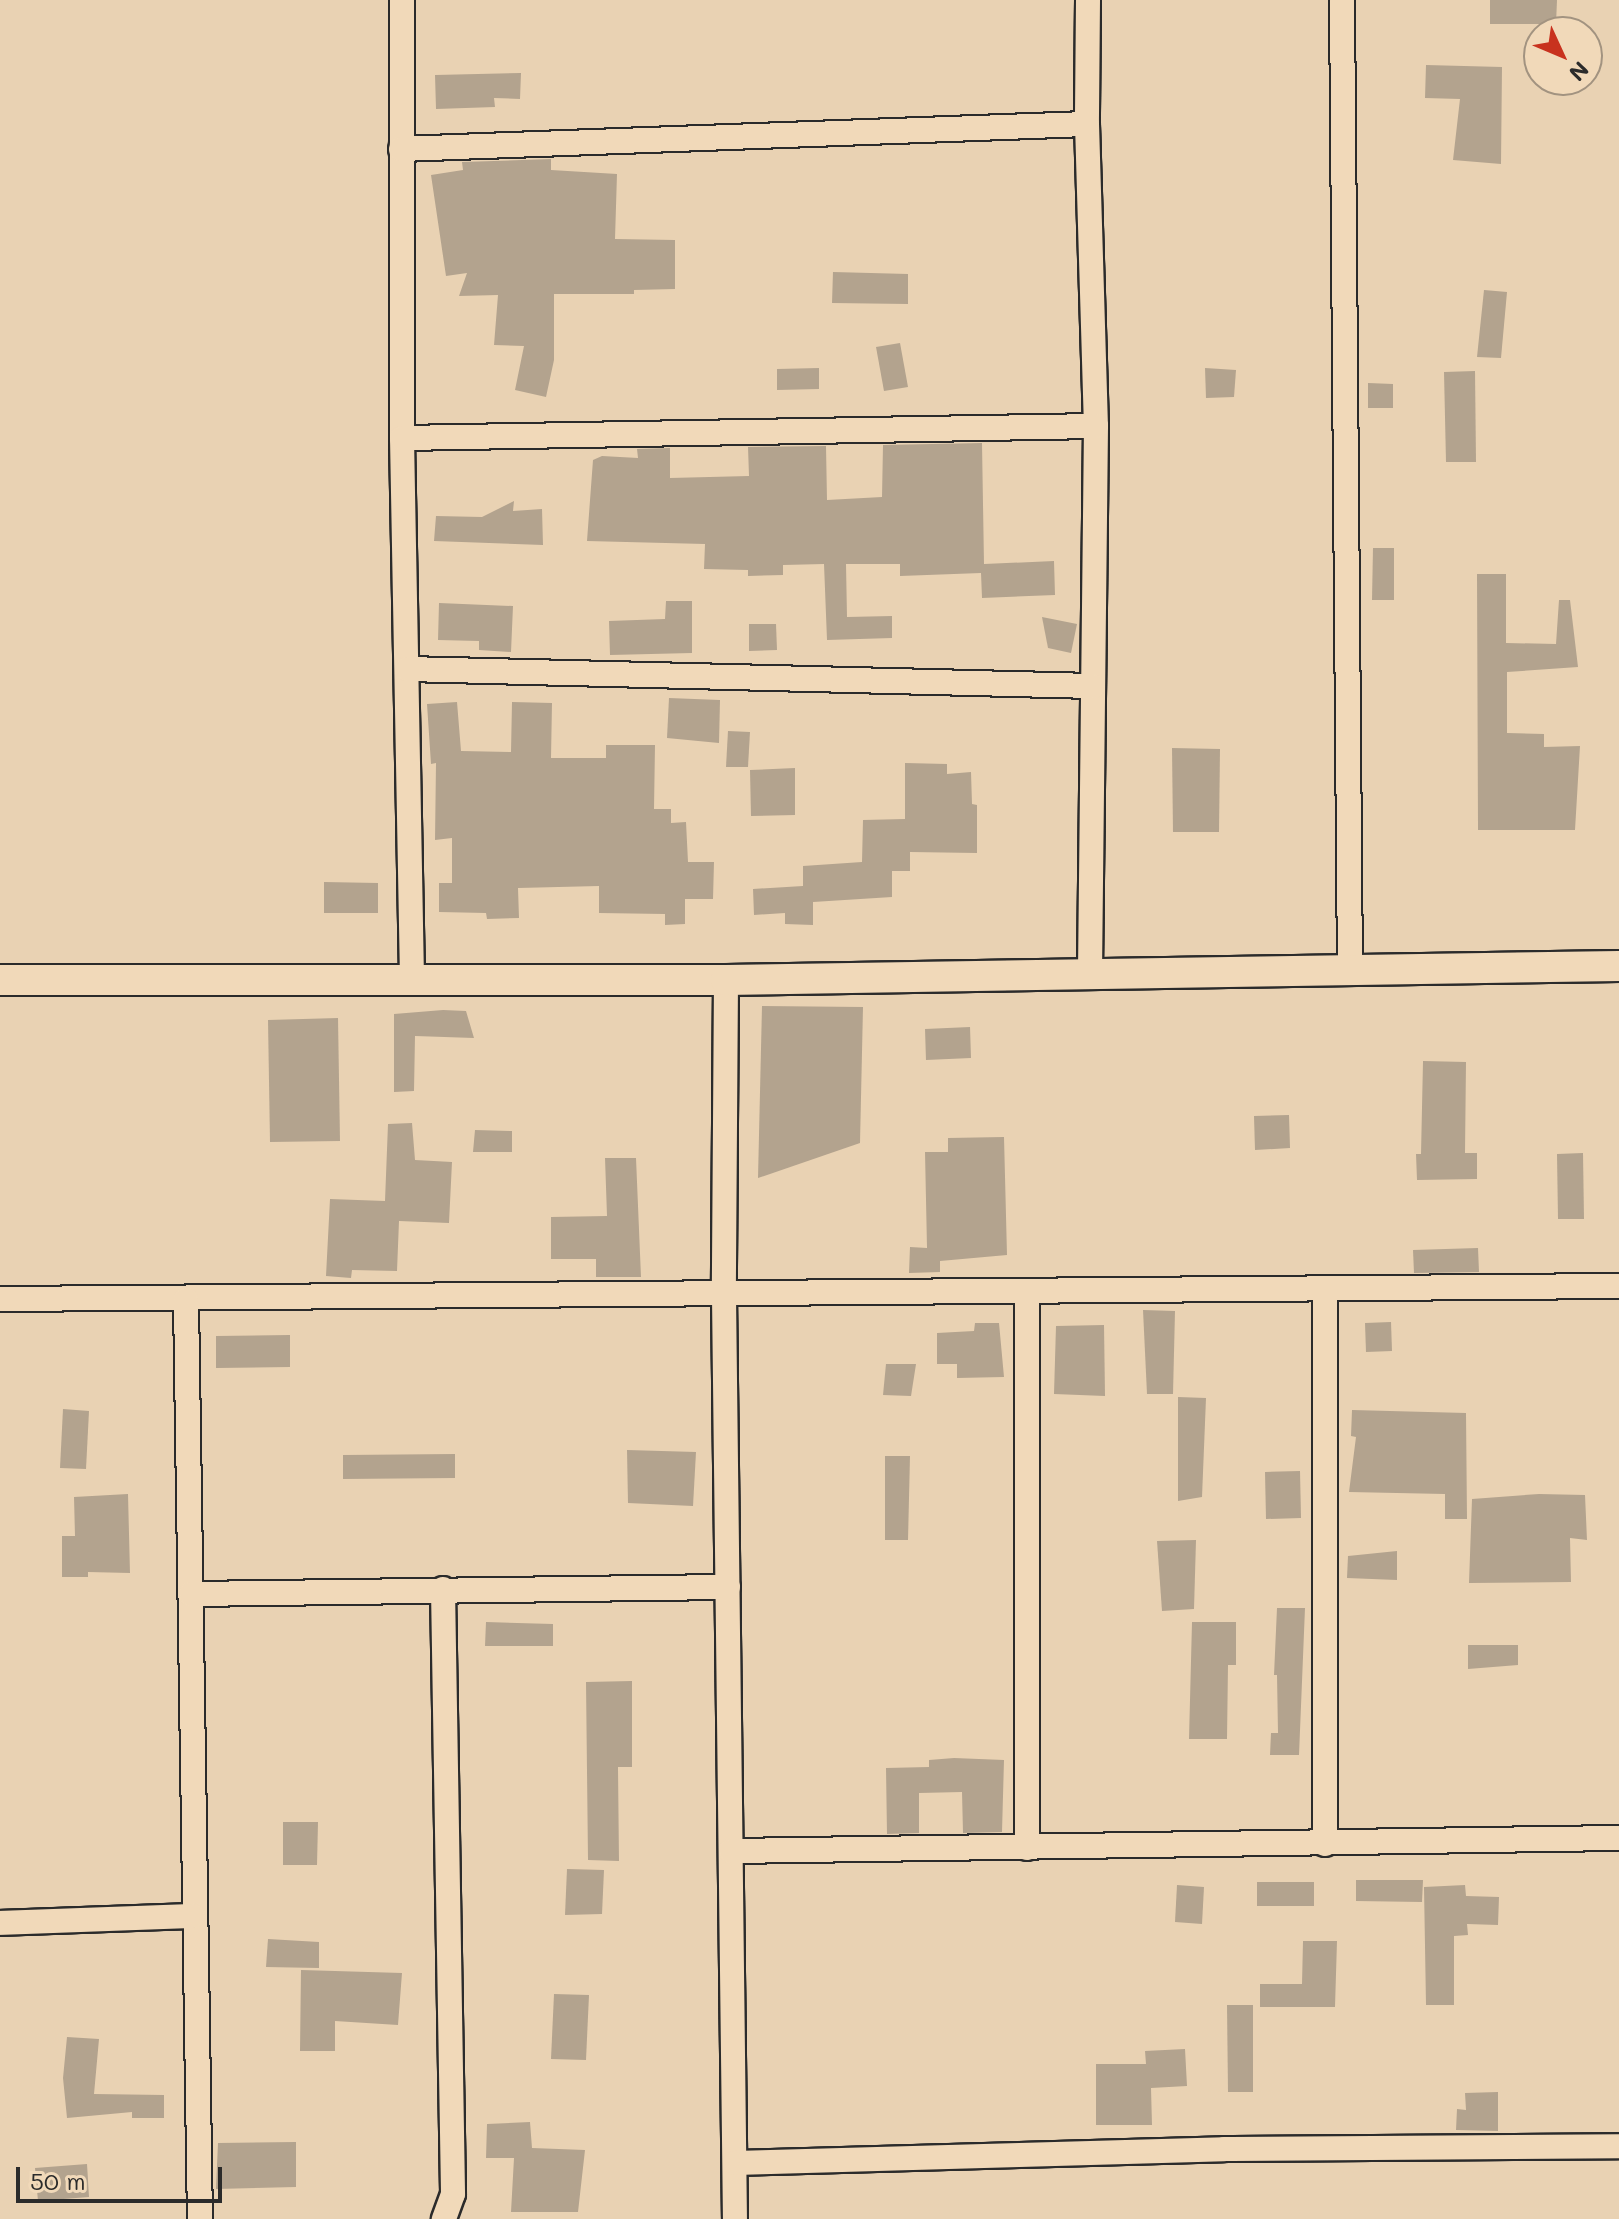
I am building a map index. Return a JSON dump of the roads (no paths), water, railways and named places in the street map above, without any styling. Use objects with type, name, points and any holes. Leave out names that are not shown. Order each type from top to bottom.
[{"type":"street","points":[[402,0],[402,438],[412,980]]},
{"type":"street","points":[[1088,0],[1087,124],[1096,426],[1090,973]]},
{"type":"street","points":[[1342,0],[1350,971]]},
{"type":"street","points":[[401,149],[1087,124]]},
{"type":"street","points":[[402,438],[1096,426]]},
{"type":"street","points":[[407,669],[1093,686]]},
{"type":"street","points":[[0,980],[726,980],[1619,966]]},
{"type":"street","points":[[726,980],[724,1296],[735,2219]]},
{"type":"street","points":[[0,1299],[724,1296],[1619,1286]]},
{"type":"street","points":[[1325,1289],[1325,1844]]},
{"type":"street","points":[[1027,1292],[1027,1848]]},
{"type":"street","points":[[186,1300],[200,2219]]},
{"type":"street","points":[[191,1594],[728,1587]]},
{"type":"street","points":[[443,1589],[453,2194],[444,2219]]},
{"type":"street","points":[[731,1851],[1619,1838]]},
{"type":"street","points":[[0,1923],[193,1916]]},
{"type":"street","points":[[735,2163],[1224,2149],[1619,2146]]}]
